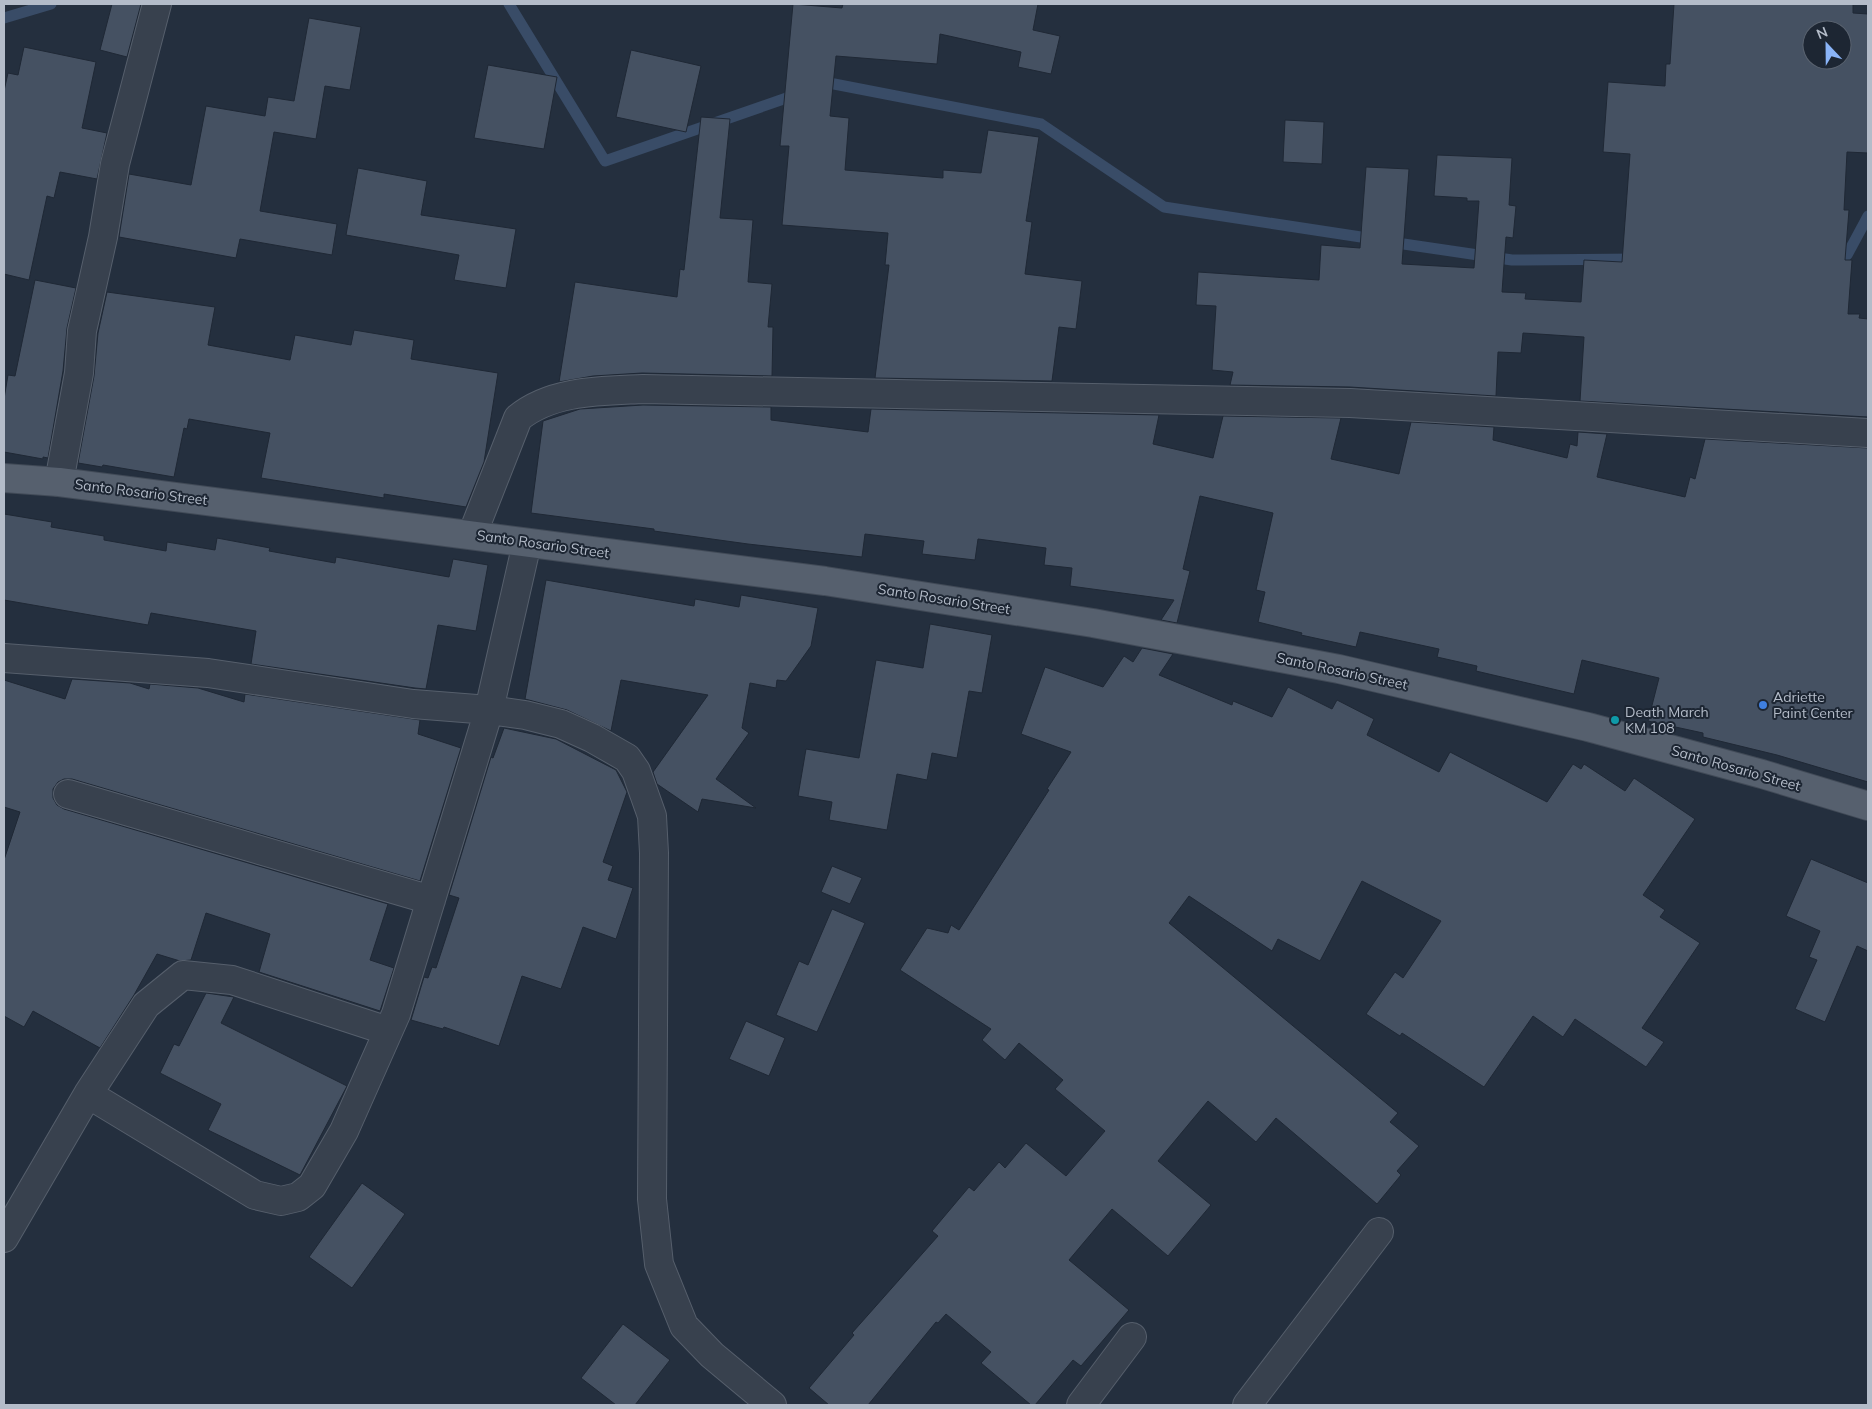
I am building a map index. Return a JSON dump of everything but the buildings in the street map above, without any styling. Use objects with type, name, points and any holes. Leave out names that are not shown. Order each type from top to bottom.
[{"type":"main road","name":"Santo Rosario Street","points":[[4,478],[59,482],[472,535],[825,581],[980,604],[1339,669],[1588,727],[1762,774],[1868,806]]},
{"type":"street","points":[[59,482],[79,373],[82,331],[103,237],[115,164],[158,4]]},
{"type":"street","points":[[472,535],[518,418],[528,410],[544,404],[590,392],[643,389],[1350,403],[1868,433]]},
{"type":"street","points":[[88,1094],[254,1195],[281,1201],[298,1197],[312,1186],[344,1131],[392,1023],[489,710],[527,543]]},
{"type":"street","points":[[4,658],[208,673],[413,704],[489,710],[524,715],[561,724],[592,738],[626,758],[636,771],[645,791],[652,816],[654,853],[652,1199],[659,1264],[684,1326],[712,1356],[772,1405]]},
{"type":"street","points":[[68,794],[431,900]]},
{"type":"street","points":[[4,1238],[88,1094],[146,1005],[183,975],[232,980],[392,1023]]},
{"type":"street","points":[[1247,1405],[1379,1232]]},
{"type":"street","points":[[1080,1405],[1132,1337]]},
{"type":"waterway","points":[[4,18],[51,4]]},
{"type":"waterway","points":[[509,4],[605,161],[798,94]]},
{"type":"waterway","points":[[820,86],[829,83],[1041,124],[1164,207],[1374,239]]},
{"type":"waterway","points":[[1831,256],[1847,255],[1868,216]]},
{"type":"waterway","points":[[1390,242],[1512,260],[1638,259]]},
{"type":"place","name":"Adriette Paint Center","points":[[1763,705]]},
{"type":"place","name":"Death March KM 108","points":[[1615,720]]}]
